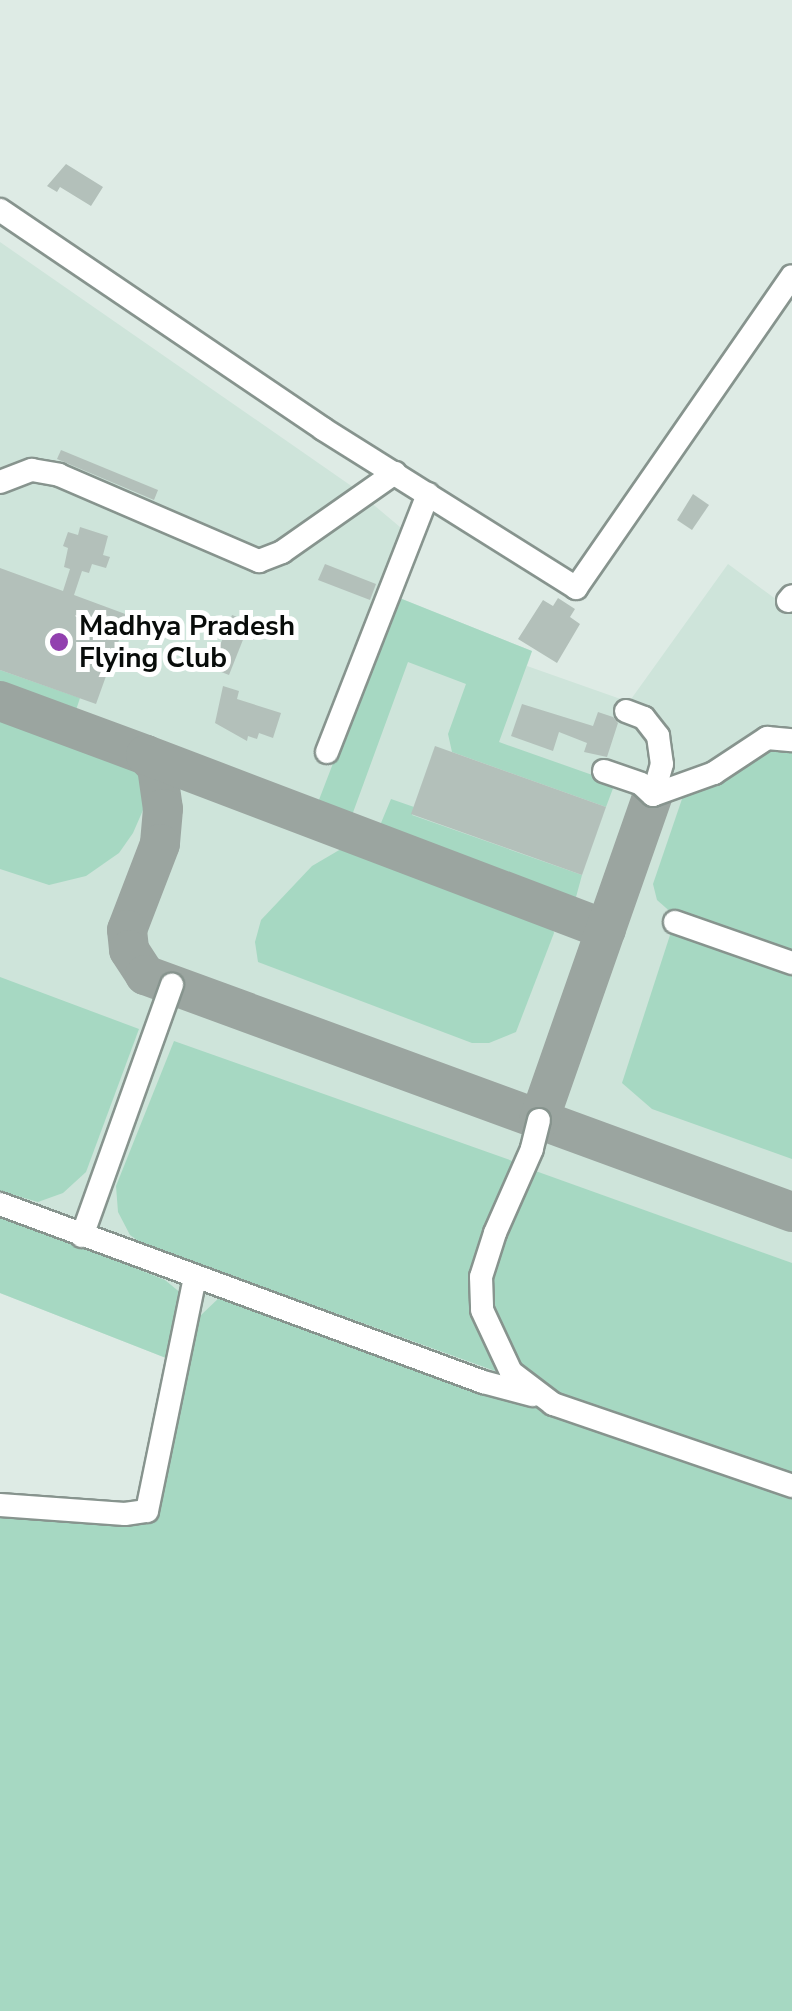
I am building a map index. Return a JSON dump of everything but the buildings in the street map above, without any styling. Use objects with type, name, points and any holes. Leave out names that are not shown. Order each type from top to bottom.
[{"type":"street","points":[[0,210],[89,274],[576,588],[788,291]]},
{"type":"street","points":[[0,482],[32,470],[59,475],[259,561],[282,552],[395,472]]},
{"type":"street","points":[[327,752],[428,494]]},
{"type":"street","points":[[626,711],[644,718],[660,744],[662,764],[654,795]]},
{"type":"street","points":[[654,795],[714,773],[767,738],[792,740]]},
{"type":"street","points":[[604,771],[642,784],[654,795]]},
{"type":"street","points":[[675,922],[792,963]]},
{"type":"street","points":[[82,1236],[172,986]]},
{"type":"street","points":[[539,1120],[524,1171],[483,1262],[480,1293],[498,1352],[521,1383],[540,1397]]},
{"type":"street","points":[[0,1204],[483,1382],[540,1397],[622,1430],[792,1486]]},
{"type":"street","points":[[0,1505],[124,1514],[147,1511],[194,1277]]},
{"type":"shaded area","points":[[0,242],[350,485],[419,543],[397,597],[532,651],[527,666],[629,702],[728,564],[792,611],[792,2011],[0,2011],[0,1494],[140,1503],[166,1358],[0,1293]]},
{"type":"green space","points":[[397,597],[532,651],[499,742],[615,783],[606,807],[452,752],[448,734],[466,684],[408,662],[351,818],[317,805]]},
{"type":"green space","points":[[0,670],[80,698],[73,719],[0,692]]},
{"type":"green space","points":[[0,709],[120,754],[149,783],[150,794],[133,833],[119,853],[86,876],[49,885],[0,869]]},
{"type":"green space","points":[[792,747],[792,958],[674,915],[657,900],[653,884],[683,796],[757,748]]},
{"type":"green space","points":[[391,799],[414,807],[412,815],[582,875],[576,897],[563,901],[376,835]]},
{"type":"green space","points":[[341,849],[382,855],[551,921],[554,933],[516,1032],[489,1043],[472,1043],[258,962],[255,942],[261,920],[312,866]]},
{"type":"green space","points":[[671,932],[792,967],[792,1159],[652,1109],[622,1083]]},
{"type":"green space","points":[[0,977],[139,1029],[86,1172],[63,1193],[38,1202],[0,1191]]},
{"type":"green space","points":[[174,1041],[521,1164],[478,1268],[509,1376],[141,1243],[130,1235],[118,1212],[116,1186]]},
{"type":"green space","points":[[530,1169],[792,1263],[792,1481],[553,1398],[498,1343],[485,1278]]},
{"type":"green space","points":[[0,1214],[165,1280],[182,1294],[144,1505],[0,1500],[0,1494],[140,1503],[166,1358],[0,1293]]},
{"type":"green space","points":[[221,1296],[792,1492],[792,2011],[0,2011],[0,1510],[142,1519],[193,1333],[200,1316]]},
{"type":"taxiway","points":[[0,701],[146,755],[157,767],[163,809],[160,844],[127,930],[129,950],[145,975],[792,1212]]},
{"type":"taxiway","points":[[146,755],[606,930]]},
{"type":"taxiway","points":[[539,1120],[653,795]]},
{"type":"place","name":"Madhya Pradesh Flying Club","points":[[59,642]]}]
